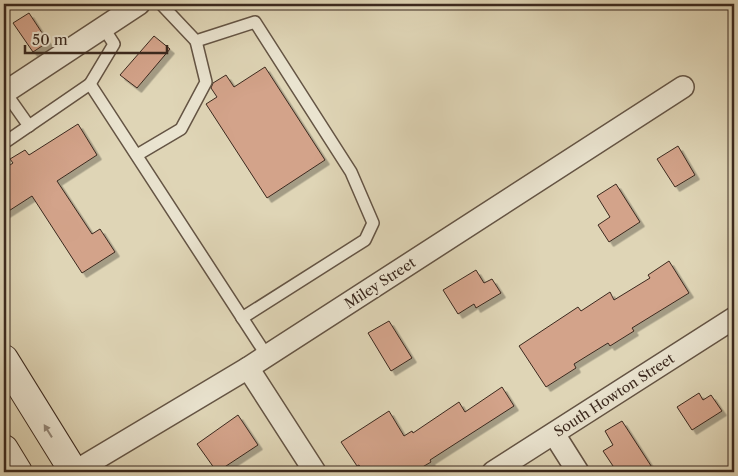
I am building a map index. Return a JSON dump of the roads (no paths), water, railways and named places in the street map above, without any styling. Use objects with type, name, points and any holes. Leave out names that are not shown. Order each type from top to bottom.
[{"type":"main road","points":[[4,359],[73,472]]},
{"type":"main road","points":[[4,449],[18,472]]},
{"type":"street","points":[[5,93],[139,4]]},
{"type":"street","name":"Miley Street","points":[[73,472],[248,368],[683,87]]},
{"type":"street","name":"South Howton Street","points":[[493,472],[734,318]]},
{"type":"street","points":[[248,368],[315,472]]},
{"type":"street","points":[[554,434],[578,472]]},
{"type":"lane","points":[[137,155],[181,129],[206,82],[196,41],[161,4]]},
{"type":"lane","points":[[196,41],[255,22],[351,172],[373,223],[365,240],[242,318]]},
{"type":"lane","points":[[4,143],[90,84],[114,44],[103,27]]},
{"type":"lane","points":[[90,84],[267,356]]},
{"type":"lane","points":[[5,93],[29,126]]}]
